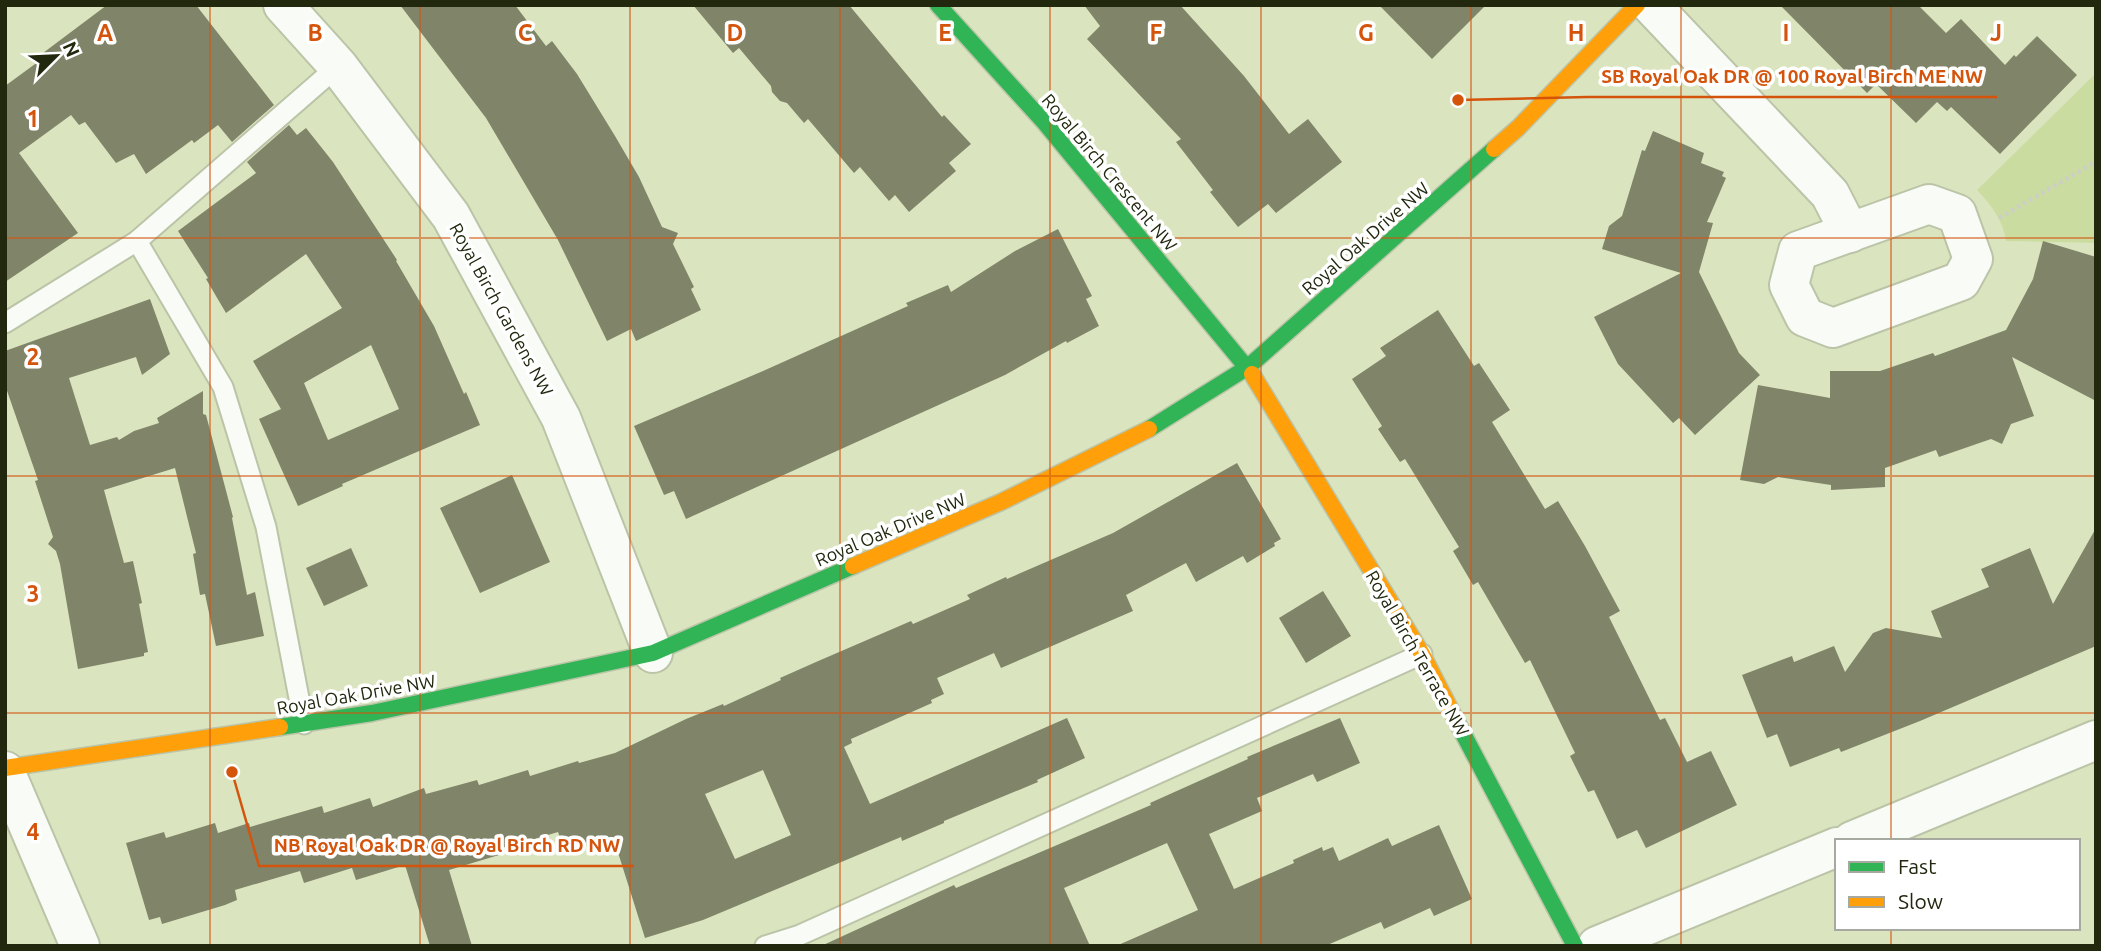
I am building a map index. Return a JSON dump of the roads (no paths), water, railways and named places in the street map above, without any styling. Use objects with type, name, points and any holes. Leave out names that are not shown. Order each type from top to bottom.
[{"type":"street","name":"Royal Birch Gardens NW","points":[[283,5],[338,66],[452,216],[561,418],[653,653]]},
{"type":"street","name":"Royal Birch Crescent NW","points":[[938,5],[1044,121],[1248,367]]},
{"type":"street","name":"Royal Oak Drive NW","points":[[5,769],[372,713],[653,653],[1001,502],[1147,430],[1248,367],[1518,128],[1637,5]]},
{"type":"street","points":[[1651,5],[1830,194],[1850,233]]},
{"type":"street","points":[[1929,204],[1956,214],[1973,258],[1961,281],[1833,328],[1805,317],[1789,285],[1798,251],[1850,233],[1929,204]]},
{"type":"street","name":"Royal Birch Terrace NW","points":[[1248,367],[1422,654],[1575,946]]},
{"type":"street","points":[[1857,839],[2096,740]]},
{"type":"street","points":[[5,769],[80,946]]},
{"type":"street","points":[[1597,946],[1835,848]]},
{"type":"lane","points":[[5,323],[137,241],[338,66]]},
{"type":"lane","points":[[137,241],[223,387],[266,527],[304,724]]},
{"type":"lane","points":[[765,946],[813,929],[1422,654]]},
{"type":"place","name":"SB Royal Oak DR @ 100 Royal Birch ME NW","points":[[1458,100]]},
{"type":"place","name":"NB Royal Oak DR @ Royal Birch RD NW","points":[[232,772]]}]
